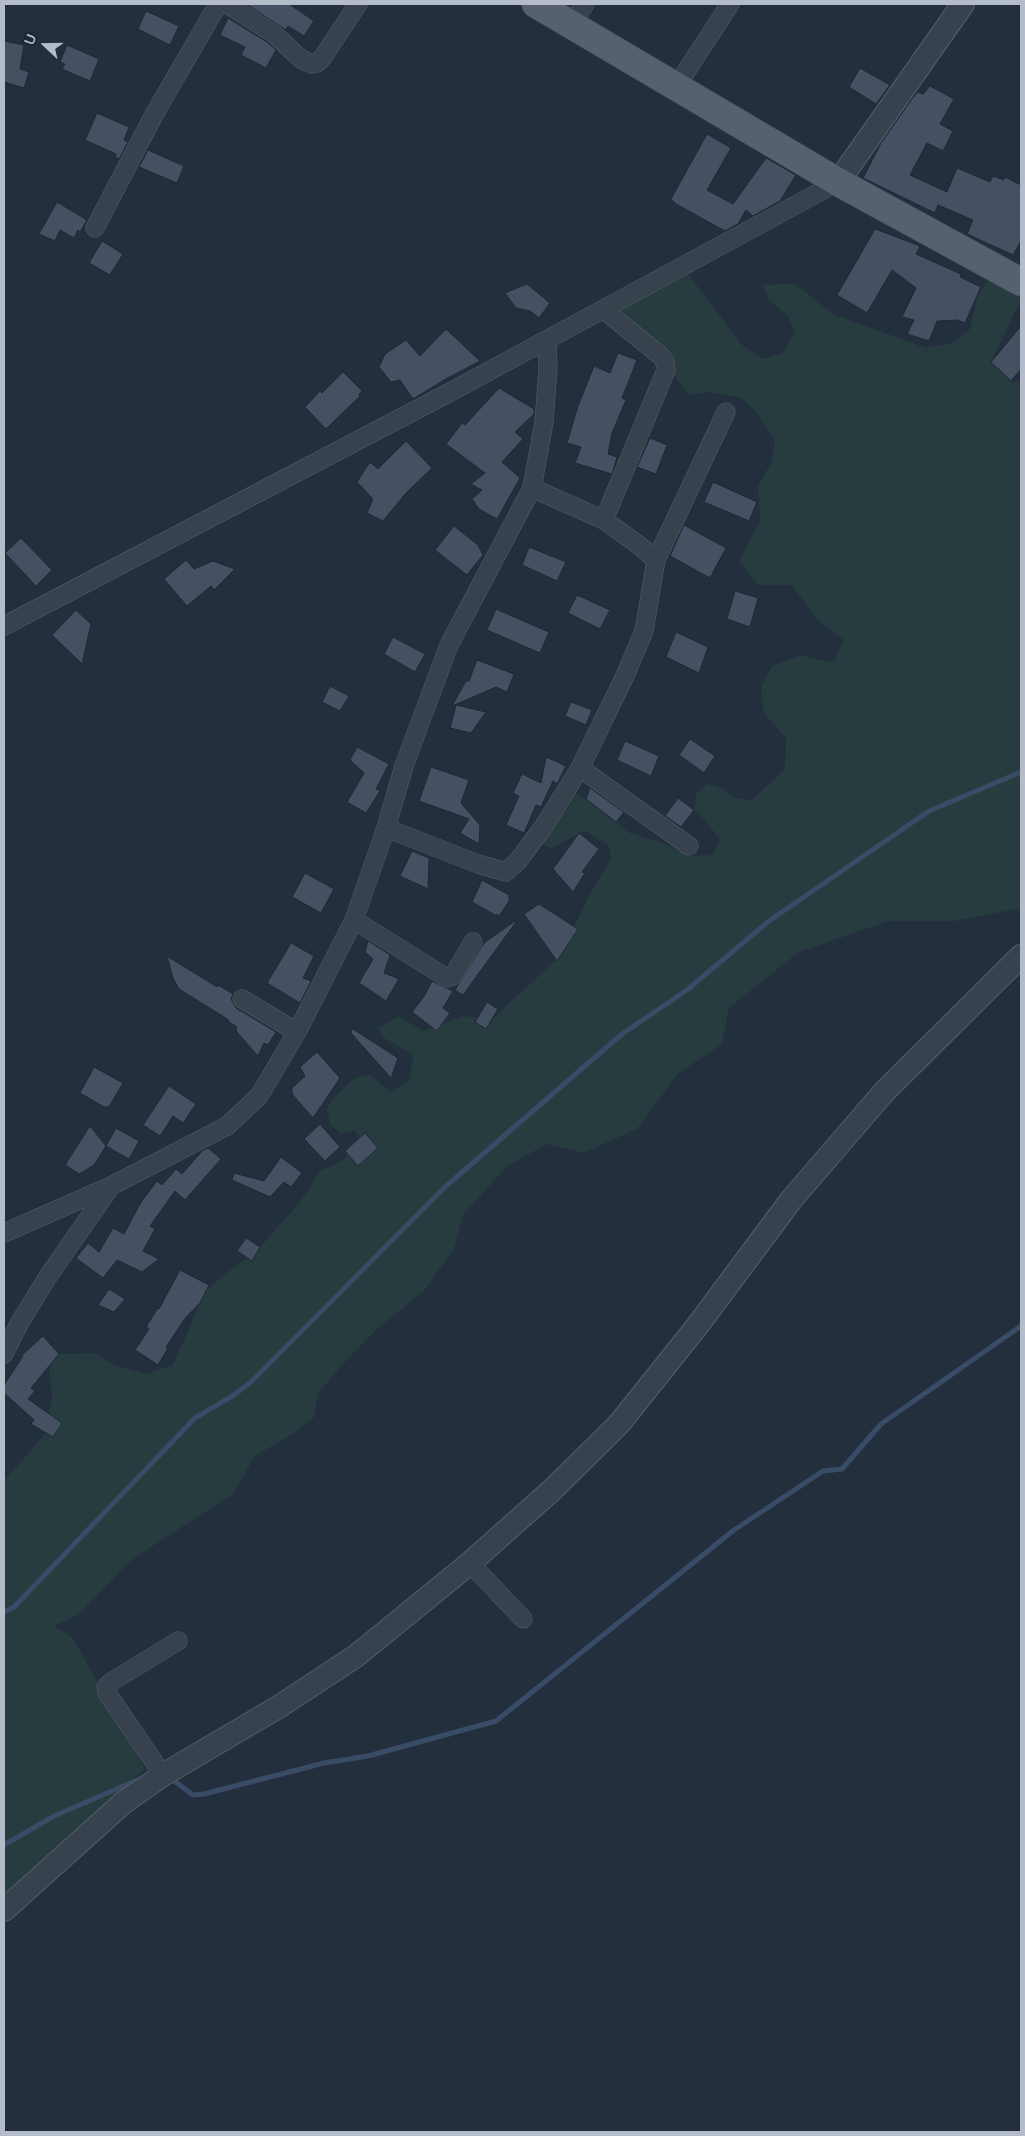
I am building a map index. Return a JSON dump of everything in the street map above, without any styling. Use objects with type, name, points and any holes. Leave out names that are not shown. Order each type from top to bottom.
[{"type":"main road","points":[[536,4],[578,14],[676,87],[838,182],[1021,282]]},
{"type":"street","points":[[95,228],[155,112],[218,4]]},
{"type":"street","points":[[228,4],[274,34],[301,58],[312,64],[317,63],[323,57],[358,4]]},
{"type":"street","points":[[676,87],[730,4]]},
{"type":"street","points":[[4,626],[548,341],[838,182],[963,4]]},
{"type":"street","points":[[604,310],[661,356],[665,362],[666,370],[604,520]]},
{"type":"street","points":[[4,1233],[111,1186],[227,1126],[259,1096],[297,1032],[354,920],[386,828],[404,766],[449,645],[532,488],[544,422],[548,341]]},
{"type":"street","points":[[386,828],[478,864],[506,872],[518,861],[544,826],[580,768],[624,678],[644,631],[656,560],[726,412]]},
{"type":"street","points":[[532,488],[604,520],[656,560]]},
{"type":"street","points":[[580,768],[689,846]]},
{"type":"street","points":[[354,920],[447,978],[454,976],[473,942]]},
{"type":"street","points":[[4,1910],[123,1803],[163,1775],[280,1706],[356,1656],[470,1562],[551,1491],[619,1424],[698,1325],[791,1200],[884,1092],[1021,956]]},
{"type":"street","points":[[242,999],[297,1032]]},
{"type":"street","points":[[4,1354],[20,1322],[44,1282],[111,1186]]},
{"type":"street","points":[[470,1562],[523,1619]]},
{"type":"street","points":[[163,1775],[106,1693],[106,1687],[111,1682],[178,1641]]},
{"type":"green space","points":[[688,274],[742,345],[763,359],[783,353],[795,331],[787,315],[769,300],[762,285],[795,284],[835,315],[926,348],[952,343],[970,329],[978,295],[987,281],[1003,286],[1021,299],[991,362],[1011,381],[1021,383],[1021,908],[954,921],[889,921],[799,952],[729,1008],[722,1044],[678,1074],[637,1129],[583,1153],[547,1144],[507,1166],[463,1215],[454,1249],[424,1291],[377,1329],[340,1367],[318,1394],[314,1417],[296,1432],[255,1456],[233,1494],[131,1560],[78,1615],[54,1626],[73,1638],[145,1769],[4,1894],[4,1481],[46,1433],[52,1395],[49,1367],[59,1354],[93,1353],[115,1365],[146,1374],[173,1365],[206,1290],[260,1247],[300,1202],[320,1171],[343,1160],[359,1138],[355,1130],[340,1133],[330,1124],[327,1108],[338,1093],[354,1079],[370,1075],[391,1092],[410,1079],[413,1055],[384,1038],[378,1028],[399,1016],[423,1031],[464,1016],[491,1020],[559,957],[590,894],[611,859],[609,846],[587,832],[579,833],[551,848],[543,844],[574,793],[586,799],[630,833],[660,842],[691,856],[713,855],[720,840],[706,821],[694,810],[696,794],[707,784],[722,788],[736,798],[751,801],[785,769],[786,738],[764,713],[761,688],[772,666],[801,655],[834,663],[843,640],[817,619],[792,585],[758,585],[739,562],[760,521],[758,486],[771,463],[775,441],[756,412],[740,397],[708,392],[688,395],[665,362],[611,306]]},
{"type":"building","points":[[246,4],[289,4],[314,21],[304,36],[288,26],[286,30]]},
{"type":"building","points":[[146,11],[179,26],[170,45],[138,29]]},
{"type":"building","points":[[228,18],[267,42],[276,50],[266,68],[241,55],[245,47],[220,35]]},
{"type":"building","points":[[4,41],[24,45],[20,69],[29,72],[24,88],[4,82]]},
{"type":"building","points":[[67,45],[99,59],[90,81],[62,69],[65,64],[60,62]]},
{"type":"building","points":[[860,68],[890,85],[876,104],[849,87]]},
{"type":"building","points":[[930,86],[954,99],[940,124],[953,131],[943,151],[927,143],[910,175],[947,192],[957,168],[990,182],[993,176],[1004,180],[1005,177],[1021,185],[1021,241],[1013,255],[967,234],[973,220],[938,205],[935,213],[863,178],[881,143],[912,99],[918,92],[923,94]]},
{"type":"building","points":[[97,113],[129,127],[124,140],[128,142],[119,159],[115,157],[116,154],[85,140]]},
{"type":"building","points":[[707,134],[731,148],[707,190],[733,204],[766,158],[796,175],[780,201],[753,216],[746,210],[738,224],[725,231],[676,204],[671,199]]},
{"type":"building","points":[[148,150],[184,166],[177,183],[139,167]]},
{"type":"building","points":[[57,202],[87,220],[74,238],[60,230],[55,241],[39,234]]},
{"type":"building","points":[[875,229],[920,246],[916,254],[961,274],[960,277],[981,287],[965,323],[957,320],[937,321],[929,341],[907,334],[914,320],[902,317],[916,288],[892,270],[867,313],[837,295]]},
{"type":"building","points":[[102,241],[123,254],[110,275],[89,263]]},
{"type":"building","points":[[527,284],[550,303],[539,318],[530,311],[516,308],[505,293]]},
{"type":"building","points":[[1021,326],[1021,369],[1011,381],[991,362]]},
{"type":"building","points":[[446,329],[480,361],[413,399],[400,380],[391,382],[379,367],[385,354],[406,340],[420,356]]},
{"type":"building","points":[[618,353],[637,360],[622,398],[626,400],[612,433],[608,454],[617,457],[612,474],[575,463],[581,447],[567,443],[578,406],[594,366],[610,373]]},
{"type":"building","points":[[343,372],[362,391],[359,394],[360,396],[326,429],[305,407],[320,391],[322,393]]},
{"type":"building","points":[[499,388],[534,409],[534,414],[515,432],[523,439],[502,462],[520,478],[497,519],[479,509],[472,499],[482,490],[471,484],[485,473],[446,444],[462,423],[465,425]]},
{"type":"building","points":[[650,438],[667,445],[656,474],[637,467]]},
{"type":"building","points":[[406,441],[432,468],[406,493],[383,521],[367,513],[373,499],[357,482],[370,462],[378,469]]},
{"type":"building","points":[[713,482],[757,502],[749,521],[704,502]]},
{"type":"building","points":[[684,525],[726,548],[710,578],[670,556]]},
{"type":"building","points":[[454,526],[478,545],[483,555],[467,575],[435,550]]},
{"type":"building","points":[[21,538],[52,570],[36,586],[5,553]]},
{"type":"building","points":[[529,547],[566,562],[557,581],[522,565]]},
{"type":"building","points":[[186,560],[194,569],[213,561],[235,569],[214,590],[211,586],[187,606],[164,579]]},
{"type":"building","points":[[735,591],[758,598],[750,627],[727,619]]},
{"type":"building","points":[[577,595],[610,610],[600,629],[568,613]]},
{"type":"building","points":[[496,609],[549,632],[540,653],[487,630]]},
{"type":"building","points":[[76,610],[91,624],[82,664],[52,635]]},
{"type":"building","points":[[676,632],[708,647],[699,673],[666,657]]},
{"type":"building","points":[[393,637],[425,654],[415,672],[384,654]]},
{"type":"building","points":[[477,660],[514,674],[507,692],[496,687],[452,706],[466,681],[469,681]]},
{"type":"building","points":[[330,686],[349,696],[340,711],[322,702]]},
{"type":"building","points":[[571,702],[592,710],[586,725],[565,716]]},
{"type":"building","points":[[456,705],[486,712],[471,733],[450,728]]},
{"type":"building","points":[[690,739],[715,756],[704,773],[679,755]]},
{"type":"building","points":[[625,741],[659,756],[651,776],[617,760]]},
{"type":"building","points":[[357,747],[389,764],[376,789],[380,791],[366,813],[347,802],[364,773],[350,760]]},
{"type":"building","points":[[546,757],[566,766],[557,784],[553,781],[541,807],[536,805],[524,833],[506,825],[519,796],[513,793],[522,774],[541,783]]},
{"type":"building","points":[[431,767],[469,780],[461,803],[480,825],[479,844],[460,833],[469,819],[419,801]]},
{"type":"building","points":[[590,788],[624,812],[616,822],[586,799]]},
{"type":"building","points":[[678,798],[694,810],[681,827],[665,816]]},
{"type":"building","points":[[579,833],[599,849],[582,872],[585,873],[573,892],[553,869]]},
{"type":"building","points":[[412,851],[429,858],[428,889],[400,876]]},
{"type":"building","points":[[305,873],[334,889],[321,913],[292,897]]},
{"type":"building","points":[[482,880],[509,895],[509,901],[500,915],[495,915],[472,902]]},
{"type":"building","points":[[539,904],[578,929],[557,961],[524,914]]},
{"type":"building","points":[[515,921],[463,995],[455,990],[484,943]]},
{"type":"building","points":[[368,941],[390,955],[384,973],[399,979],[386,1001],[359,983],[373,959],[365,952]]},
{"type":"building","points":[[291,943],[314,956],[303,978],[311,981],[300,1003],[267,983]]},
{"type":"building","points":[[167,956],[217,987],[218,985],[233,994],[231,999],[236,1008],[276,1032],[268,1045],[264,1043],[258,1056],[236,1031],[237,1027],[229,1020],[179,989],[173,978]]},
{"type":"building","points":[[432,981],[453,991],[443,1008],[450,1013],[437,1031],[412,1012],[425,995]]},
{"type":"building","points":[[487,1002],[498,1009],[486,1029],[475,1022]]},
{"type":"building","points":[[353,1029],[398,1058],[391,1078],[350,1032]]},
{"type":"building","points":[[317,1052],[340,1078],[313,1118],[292,1094],[292,1088],[305,1076],[300,1067]]},
{"type":"building","points":[[94,1067],[123,1083],[109,1107],[104,1107],[80,1093]]},
{"type":"building","points":[[169,1086],[196,1104],[183,1123],[173,1116],[160,1136],[143,1125]]},
{"type":"building","points":[[320,1124],[340,1147],[325,1161],[304,1139]]},
{"type":"building","points":[[90,1126],[106,1146],[94,1165],[79,1174],[65,1165]]},
{"type":"building","points":[[116,1128],[139,1141],[129,1159],[106,1146]]},
{"type":"building","points":[[365,1133],[378,1148],[358,1166],[345,1151]]},
{"type":"building","points":[[208,1148],[221,1159],[185,1200],[175,1191],[150,1226],[155,1229],[143,1251],[159,1259],[142,1272],[117,1260],[103,1278],[76,1258],[88,1243],[99,1252],[113,1228],[124,1234],[141,1202],[157,1181],[162,1185],[176,1169],[182,1174],[203,1150]]},
{"type":"building","points":[[281,1157],[302,1173],[291,1187],[284,1182],[270,1197],[232,1180],[234,1173],[264,1181]]},
{"type":"building","points":[[246,1238],[260,1247],[252,1261],[237,1251]]},
{"type":"building","points":[[180,1270],[209,1285],[200,1303],[186,1317],[166,1347],[168,1348],[158,1365],[135,1350],[149,1329],[146,1327],[159,1309]]},
{"type":"building","points":[[109,1289],[125,1299],[114,1312],[98,1305]]},
{"type":"building","points":[[43,1336],[59,1354],[31,1388],[35,1391],[28,1399],[62,1423],[53,1437],[31,1424],[34,1420],[4,1393],[4,1385],[22,1355]]},
{"type":"waterway","points":[[4,1612],[14,1607],[195,1418],[234,1395],[252,1381],[445,1187],[622,1034],[687,990],[769,921],[929,811],[1021,772]]},
{"type":"waterway","points":[[173,1780],[193,1795],[204,1794],[324,1763],[368,1756],[496,1721],[734,1530],[823,1471],[842,1469],[881,1424],[1021,1326]]},
{"type":"waterway","points":[[4,1845],[54,1816],[140,1779]]}]
